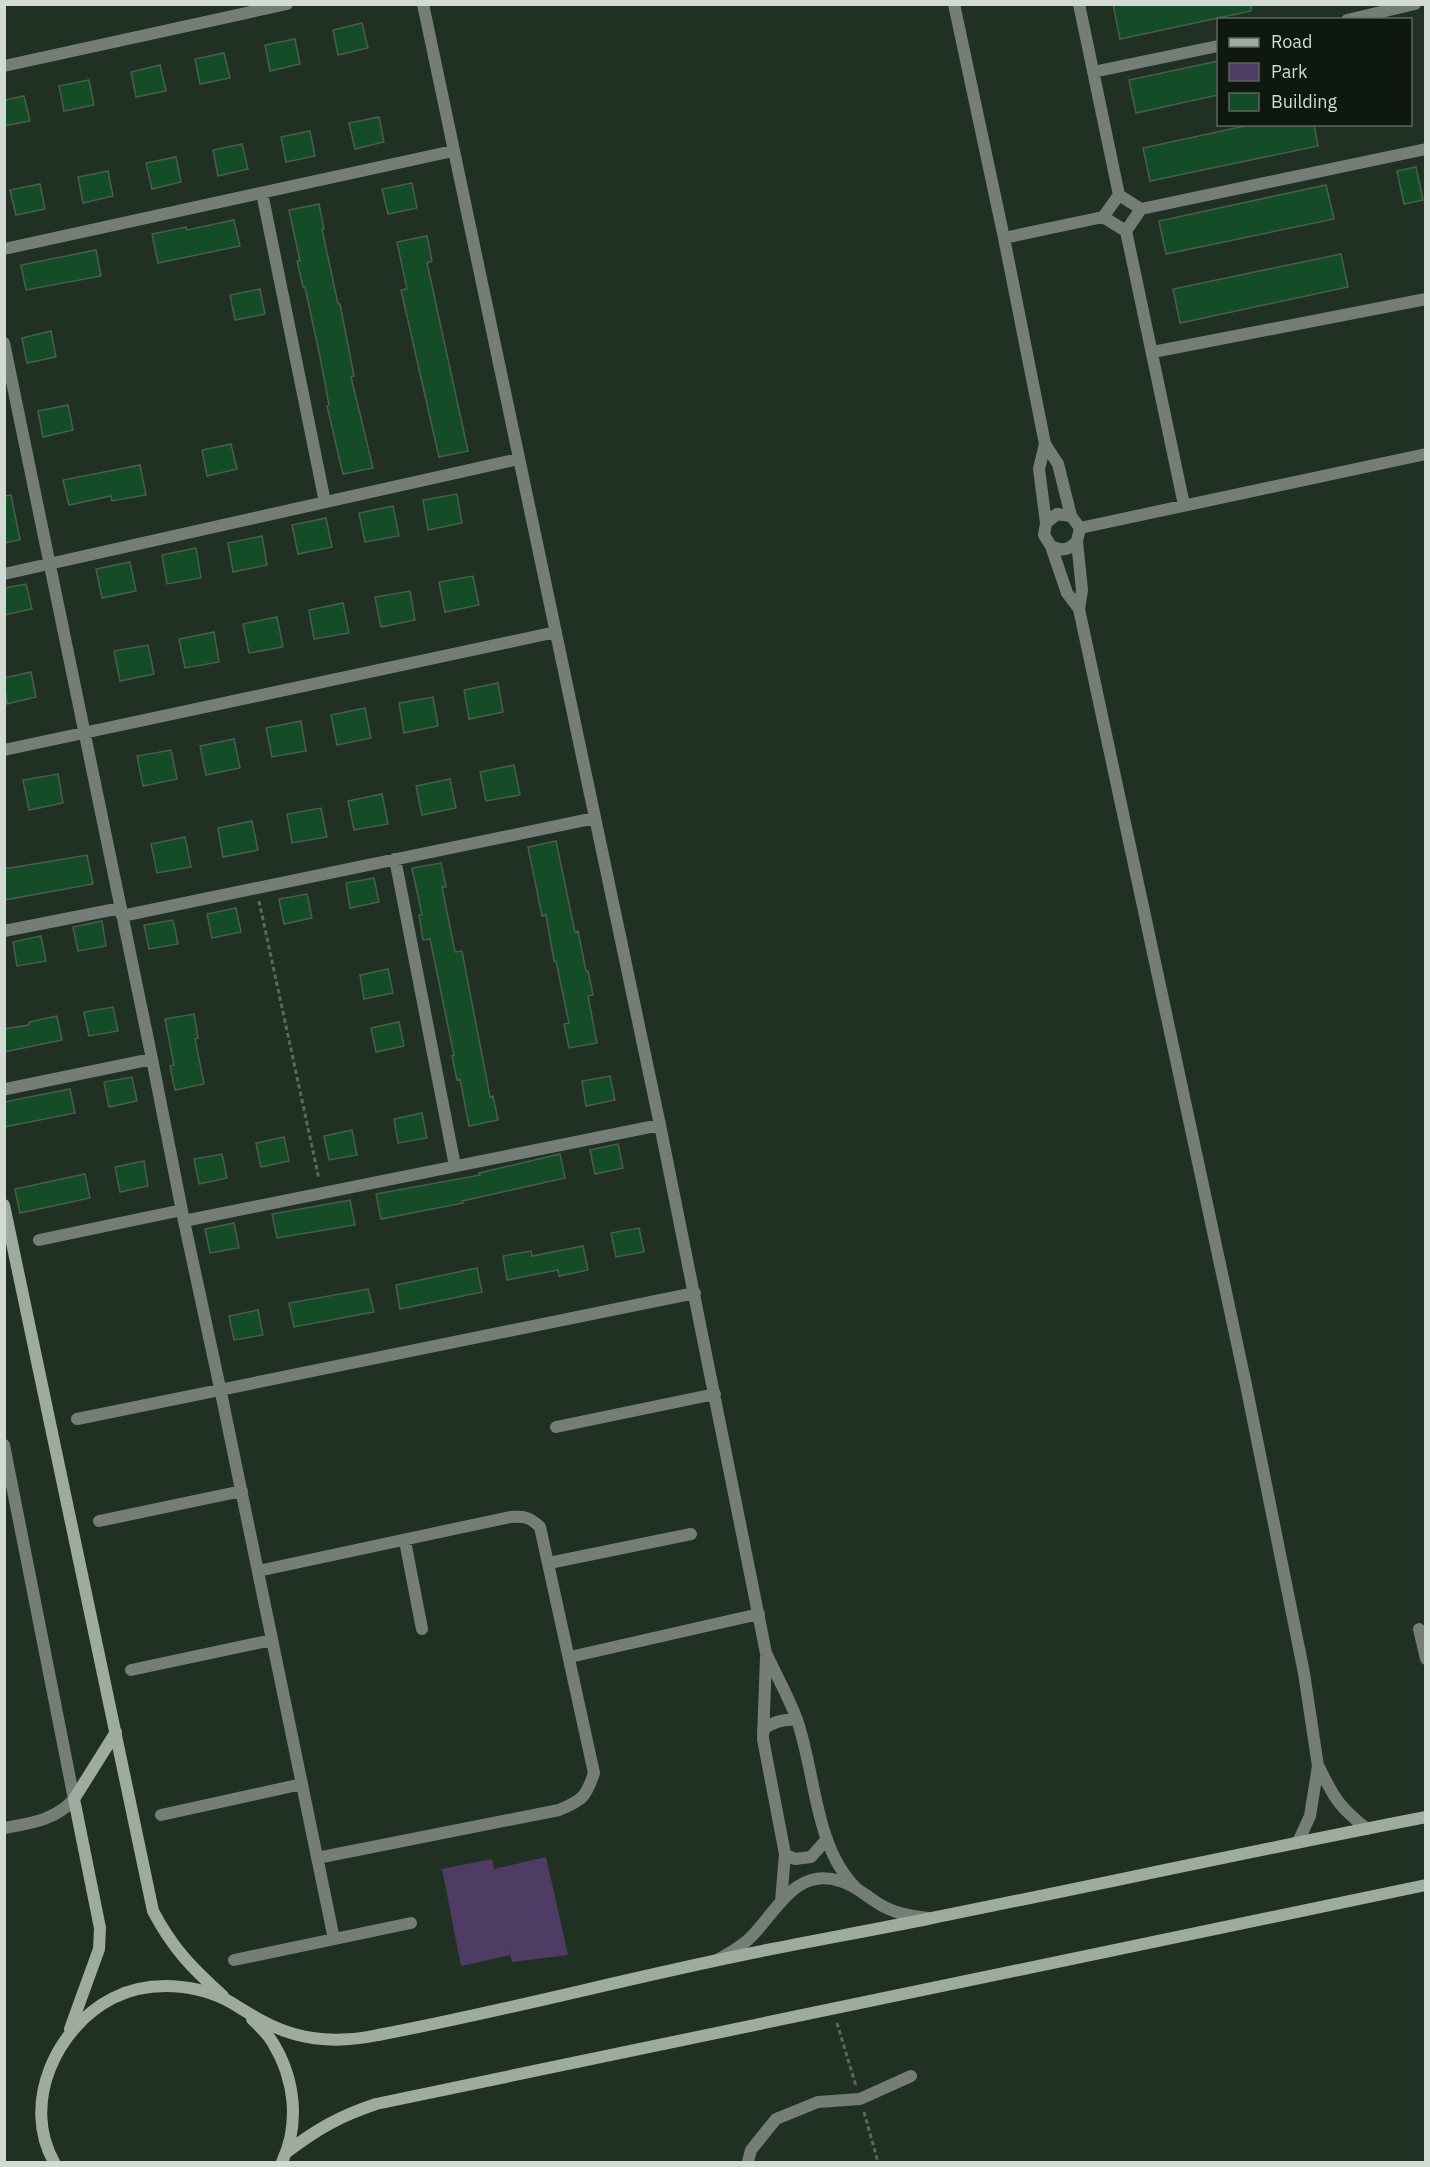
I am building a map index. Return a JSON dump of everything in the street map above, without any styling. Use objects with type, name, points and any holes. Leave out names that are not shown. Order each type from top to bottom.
[{"type":"street","points":[[4,66],[287,4]]},
{"type":"street","points":[[423,4],[660,1125],[759,1614],[766,1653],[763,1739],[785,1854],[781,1902]]},
{"type":"street","points":[[954,4],[1045,444],[1058,464],[1071,516],[1080,528],[1077,541],[1082,590],[1079,609],[1249,1396],[1304,1672],[1318,1766],[1310,1816],[1298,1842]]},
{"type":"street","points":[[1079,4],[1119,195],[1141,209]]},
{"type":"street","points":[[1356,18],[1415,4]]},
{"type":"street","points":[[1093,72],[1217,46]]},
{"type":"street","points":[[1126,231],[1141,209],[1425,149]]},
{"type":"street","points":[[4,249],[453,151]]},
{"type":"street","points":[[262,193],[325,502]]},
{"type":"street","points":[[1004,238],[1103,217],[1119,195]]},
{"type":"street","points":[[1103,217],[1126,231],[1184,505]]},
{"type":"street","points":[[1153,352],[1425,299]]},
{"type":"street","points":[[4,343],[11,411],[50,563],[334,1940]]},
{"type":"street","points":[[1045,444],[1039,469],[1046,523],[1044,535],[1051,546],[1067,594],[1079,609]]},
{"type":"street","points":[[1080,528],[1425,454]]},
{"type":"street","points":[[4,574],[518,459]]},
{"type":"street","points":[[1046,523],[1058,514],[1071,516]]},
{"type":"street","points":[[1051,546],[1062,550],[1074,546],[1077,541]]},
{"type":"street","points":[[4,750],[556,632]]},
{"type":"street","points":[[4,931],[256,888],[595,818]]},
{"type":"street","points":[[395,859],[455,1166]]},
{"type":"street","points":[[6,1089],[152,1059]]},
{"type":"street","points":[[39,1240],[322,1193],[660,1125]]},
{"type":"street","points":[[4,1205],[153,1911],[166,1936],[186,1962],[229,2002]]},
{"type":"street","points":[[77,1419],[220,1388],[695,1293]]},
{"type":"street","points":[[556,1427],[715,1394]]},
{"type":"street","points":[[4,1445],[100,1928],[99,1949],[68,2034],[52,2061],[43,2091],[42,2122],[50,2159]]},
{"type":"street","points":[[99,1521],[242,1491]]},
{"type":"street","points":[[258,1571],[522,1516],[532,1518],[540,1527],[549,1563],[594,1773],[588,1789],[579,1802],[559,1810],[317,1858]]},
{"type":"street","points":[[549,1563],[691,1534]]},
{"type":"street","points":[[405,1541],[422,1629]]},
{"type":"street","points":[[570,1657],[759,1614]]},
{"type":"street","points":[[1419,1629],[1425,1659]]},
{"type":"street","points":[[131,1670],[272,1640]]},
{"type":"street","points":[[766,1653],[797,1720],[827,1839],[838,1867],[856,1888]]},
{"type":"street","points":[[763,1730],[772,1723],[797,1720]]},
{"type":"street","points":[[4,1828],[50,1818],[65,1809],[116,1732]]},
{"type":"street","points":[[1318,1766],[1335,1799],[1345,1812],[1367,1829]]},
{"type":"street","points":[[161,1815],[302,1784]]},
{"type":"street","points":[[68,2034],[89,2013],[114,1997],[143,1988],[172,1986],[202,1990],[292,2034],[327,2041],[364,2038],[476,2016],[717,1960],[1425,1817]]},
{"type":"street","points":[[785,1854],[795,1858],[811,1857],[827,1839]]},
{"type":"street","points":[[717,1960],[750,1938],[792,1890],[805,1882],[820,1879],[839,1880],[893,1911],[929,1918]]},
{"type":"street","points":[[285,2157],[315,2130],[350,2112],[376,2104],[1425,1885]]},
{"type":"street","points":[[234,1960],[411,1923]]},
{"type":"street","points":[[247,2013],[273,2042],[289,2076],[294,2114],[285,2157]]},
{"type":"street","points":[[748,2163],[751,2150],[776,2119],[818,2102],[860,2099],[911,2076]]},
{"type":"path","points":[[256,888],[322,1193]]},
{"type":"green space","points":[[546,1857],[568,1955],[512,1962],[508,1945],[510,1955],[461,1966],[442,1869],[492,1859],[494,1869]]},
{"type":"building","points":[[1113,4],[1251,4],[1251,11],[1120,39]]},
{"type":"building","points":[[362,23],[368,48],[338,55],[333,30]]},
{"type":"building","points":[[295,39],[300,64],[270,71],[265,45]]},
{"type":"building","points":[[224,53],[230,78],[200,84],[195,59]]},
{"type":"building","points":[[1217,61],[1217,95],[1136,113],[1129,80]]},
{"type":"building","points":[[160,65],[166,91],[136,97],[131,72]]},
{"type":"building","points":[[89,80],[94,105],[64,111],[59,86]]},
{"type":"building","points":[[24,96],[30,121],[4,126],[4,100]]},
{"type":"building","points":[[379,117],[384,142],[355,149],[349,123]]},
{"type":"building","points":[[1245,126],[1314,126],[1318,146],[1150,181],[1143,148]]},
{"type":"building","points":[[310,131],[315,156],[286,162],[281,137]]},
{"type":"building","points":[[242,144],[248,169],[218,176],[213,150]]},
{"type":"building","points":[[176,157],[181,182],[152,189],[146,163]]},
{"type":"building","points":[[1416,167],[1423,200],[1404,204],[1397,171]]},
{"type":"building","points":[[108,171],[113,196],[83,203],[78,177]]},
{"type":"building","points":[[412,183],[417,208],[388,214],[382,189]]},
{"type":"building","points":[[40,184],[45,209],[16,215],[10,190]]},
{"type":"building","points":[[1326,185],[1334,219],[1166,254],[1159,221]]},
{"type":"building","points":[[319,204],[324,229],[322,229],[354,376],[351,377],[373,468],[343,474],[327,406],[329,405],[305,287],[303,287],[297,261],[300,261],[289,210]]},
{"type":"building","points":[[234,220],[240,246],[158,263],[152,234],[186,227],[187,230]]},
{"type":"building","points":[[427,236],[432,261],[427,263],[468,451],[439,457],[401,290],[407,289],[397,242]]},
{"type":"building","points":[[96,250],[101,276],[26,290],[21,265]]},
{"type":"building","points":[[1341,254],[1348,287],[1180,323],[1173,289]]},
{"type":"building","points":[[260,289],[265,314],[235,320],[230,295]]},
{"type":"building","points":[[51,331],[56,357],[27,363],[22,338]]},
{"type":"building","points":[[68,405],[73,430],[43,437],[38,411]]},
{"type":"building","points":[[231,444],[237,469],[207,476],[202,450]]},
{"type":"building","points":[[140,465],[146,495],[112,501],[111,496],[69,505],[63,480]]},
{"type":"building","points":[[457,494],[462,523],[428,530],[423,500]]},
{"type":"building","points":[[11,495],[20,540],[4,543],[4,496]]},
{"type":"building","points":[[393,506],[399,536],[365,542],[359,513]]},
{"type":"building","points":[[326,518],[332,547],[298,554],[292,525]]},
{"type":"building","points":[[262,536],[267,565],[233,572],[228,543]]},
{"type":"building","points":[[196,548],[201,578],[167,584],[162,555]]},
{"type":"building","points":[[130,562],[136,591],[102,598],[96,569]]},
{"type":"building","points":[[473,576],[479,605],[445,612],[439,582]]},
{"type":"building","points":[[26,584],[32,609],[4,615],[4,588]]},
{"type":"building","points":[[410,591],[415,620],[381,627],[375,597]]},
{"type":"building","points":[[343,603],[349,633],[314,639],[309,610]]},
{"type":"building","points":[[277,617],[283,647],[249,653],[243,624]]},
{"type":"building","points":[[214,632],[219,662],[185,668],[179,639]]},
{"type":"building","points":[[148,645],[154,674],[120,681],[114,651]]},
{"type":"building","points":[[31,672],[36,697],[7,704],[4,678]]},
{"type":"building","points":[[498,683],[503,712],[469,719],[464,690]]},
{"type":"building","points":[[433,697],[438,726],[404,733],[399,703]]},
{"type":"building","points":[[365,708],[371,738],[337,745],[331,715]]},
{"type":"building","points":[[301,721],[306,751],[272,757],[266,728]]},
{"type":"building","points":[[234,739],[240,768],[206,775],[200,746]]},
{"type":"building","points":[[171,750],[177,779],[143,786],[137,756]]},
{"type":"building","points":[[514,765],[520,795],[486,801],[480,772]]},
{"type":"building","points":[[58,774],[63,803],[29,810],[23,780]]},
{"type":"building","points":[[450,779],[456,808],[422,815],[416,786]]},
{"type":"building","points":[[382,794],[388,824],[354,830],[348,801]]},
{"type":"building","points":[[321,808],[327,837],[292,843],[287,814]]},
{"type":"building","points":[[252,821],[258,850],[223,857],[218,828]]},
{"type":"building","points":[[185,837],[191,867],[157,873],[151,844]]},
{"type":"building","points":[[556,841],[575,932],[578,931],[593,995],[588,996],[597,1043],[569,1048],[564,1024],[569,1023],[546,915],[542,916],[528,847]]},
{"type":"building","points":[[87,855],[93,884],[4,900],[4,869]]},
{"type":"building","points":[[441,863],[446,887],[442,887],[455,952],[462,951],[490,1097],[493,1096],[498,1120],[469,1126],[460,1079],[457,1080],[430,939],[423,940],[419,915],[422,915],[412,868]]},
{"type":"building","points":[[374,878],[379,902],[350,908],[346,883]]},
{"type":"building","points":[[307,894],[312,918],[284,924],[279,899]]},
{"type":"building","points":[[236,908],[241,932],[212,938],[207,914]]},
{"type":"building","points":[[173,920],[178,944],[149,949],[144,925]]},
{"type":"building","points":[[102,921],[106,946],[78,951],[73,927]]},
{"type":"building","points":[[41,936],[46,961],[17,966],[13,942]]},
{"type":"building","points":[[388,969],[393,993],[364,999],[360,975]]},
{"type":"building","points":[[113,1007],[118,1031],[89,1036],[84,1012]]},
{"type":"building","points":[[194,1014],[198,1038],[195,1039],[204,1084],[175,1090],[170,1066],[174,1065],[165,1019]]},
{"type":"building","points":[[57,1016],[62,1040],[4,1052],[4,1029],[29,1025],[29,1022]]},
{"type":"building","points":[[399,1022],[404,1046],[376,1052],[371,1028]]},
{"type":"building","points":[[610,1076],[615,1100],[586,1106],[582,1081]]},
{"type":"building","points":[[132,1077],[137,1101],[109,1107],[104,1082]]},
{"type":"building","points":[[70,1089],[75,1113],[4,1127],[4,1102]]},
{"type":"building","points":[[422,1113],[427,1138],[398,1143],[394,1119]]},
{"type":"building","points":[[352,1130],[357,1155],[329,1160],[324,1136]]},
{"type":"building","points":[[284,1137],[289,1161],[261,1167],[256,1143]]},
{"type":"building","points":[[618,1144],[623,1168],[595,1174],[590,1150]]},
{"type":"building","points":[[222,1154],[227,1178],[199,1184],[194,1159]]},
{"type":"building","points":[[560,1154],[565,1178],[462,1201],[463,1203],[381,1219],[376,1194],[480,1175],[479,1173]]},
{"type":"building","points":[[144,1161],[148,1186],[120,1192],[115,1167]]},
{"type":"building","points":[[85,1174],[90,1198],[20,1213],[15,1189]]},
{"type":"building","points":[[350,1200],[355,1225],[277,1238],[272,1214]]},
{"type":"building","points":[[234,1223],[239,1248],[210,1253],[205,1229]]},
{"type":"building","points":[[639,1228],[644,1252],[616,1257],[611,1233]]},
{"type":"building","points":[[583,1246],[588,1270],[559,1276],[558,1270],[507,1280],[503,1256],[531,1251],[532,1256]]},
{"type":"building","points":[[477,1268],[482,1292],[400,1309],[396,1285]]},
{"type":"building","points":[[368,1289],[374,1312],[294,1327],[289,1303]]},
{"type":"building","points":[[258,1310],[263,1335],[234,1340],[229,1316]]}]
